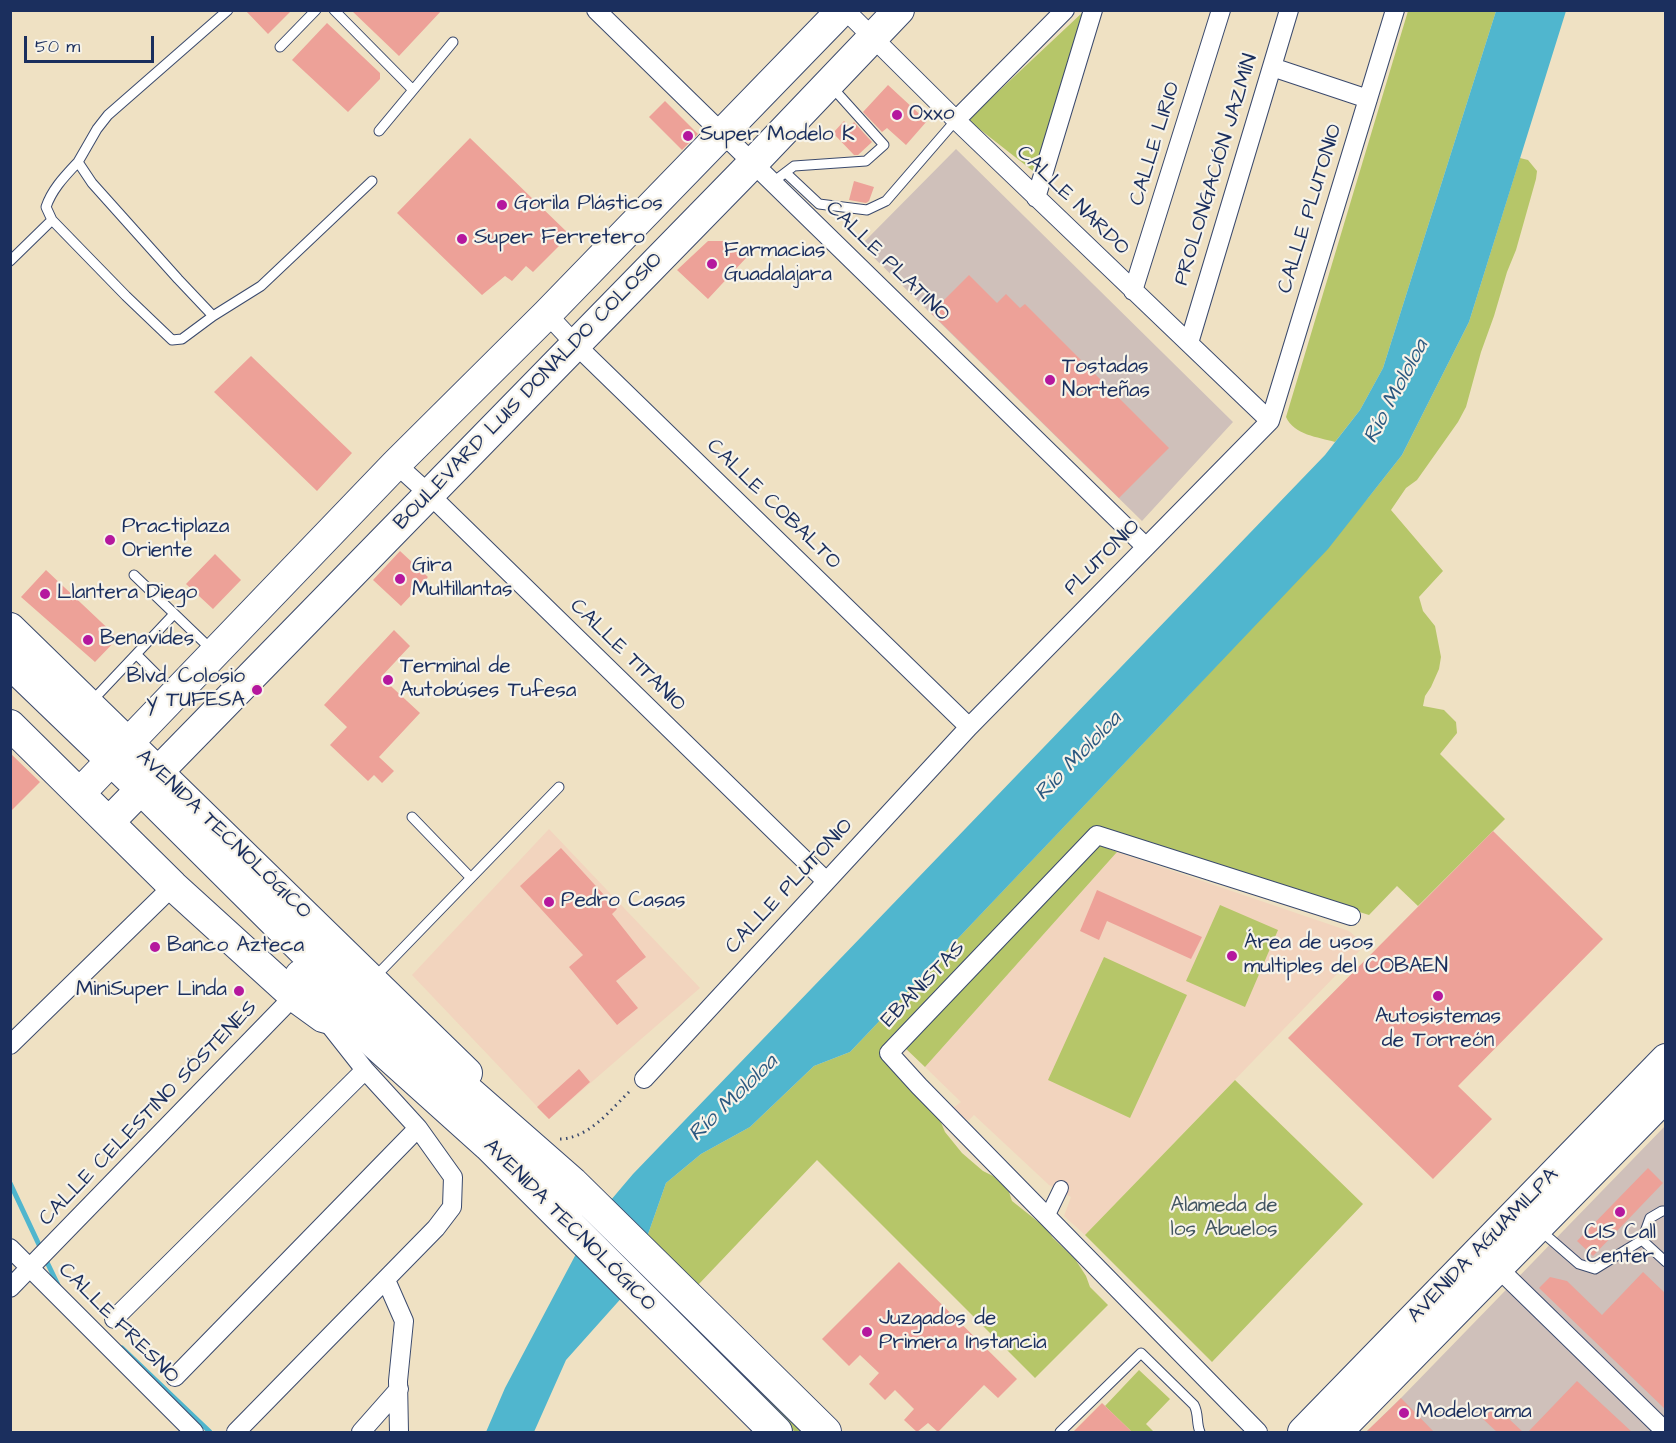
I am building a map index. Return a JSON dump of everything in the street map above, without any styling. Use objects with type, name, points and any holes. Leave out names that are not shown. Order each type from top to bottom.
[{"type":"highway","name":"AVENIDA TECNOLÓGICO","points":[[10,662],[104,767],[307,982],[489,1145],[776,1432]]},
{"type":"highway","name":"AVENIDA TECNOLÓGICO","points":[[10,691],[104,767]]},
{"type":"highway","name":"AVENIDA TECNOLÓGICO","points":[[134,797],[321,967],[418,1048],[572,1183],[825,1432]]},
{"type":"main road","name":"BOULEVARD LUIS DONALDO COLOSIO","points":[[104,767],[396,464],[547,315],[844,10]]},
{"type":"main road","name":"BOULEVARD LUIS DONALDO COLOSIO","points":[[134,797],[576,345],[771,173],[829,84],[899,10]]},
{"type":"main road","points":[[287,577],[317,609]]},
{"type":"main road","name":"AVENIDA TECNOLÓGICO","points":[[10,628],[88,705],[104,767]]},
{"type":"main road","name":"AVENIDA TECNOLÓGICO","points":[[10,725],[104,767],[134,797],[372,980],[510,1115],[531,1148]]},
{"type":"main road","name":"AVENIDA TECNOLÓGICO","points":[[134,797],[173,886],[294,996],[323,1017],[356,1026]]},
{"type":"main road","name":"AVENIDA AGUAMILPA","points":[[1337,1432],[1498,1268],[1527,1220],[1665,1059]]},
{"type":"main road","name":"AVENIDA AGUAMILPA","points":[[1303,1432],[1454,1277],[1527,1220],[1665,1096]]},
{"type":"main road","points":[[1454,1277],[1498,1268]]},
{"type":"street","name":"CALLE PLATINO","points":[[596,10],[723,134],[771,173],[1146,547]]},
{"type":"street","name":"CALLE NARDO","points":[[844,10],[1036,198],[1270,421]]},
{"type":"street","points":[[956,120],[1065,10]]},
{"type":"street","points":[[1036,198],[1093,10]]},
{"type":"street","name":"CALLE LIRIO","points":[[1133,291],[1221,10]]},
{"type":"street","name":"PROLONGACIÓN JAZMÍN","points":[[1189,343],[1289,10]]},
{"type":"street","name":"CALLE PLUTONIO","points":[[1270,421],[1395,10]]},
{"type":"street","points":[[1272,67],[1368,99]]},
{"type":"street","name":"CALLE COBALTO","points":[[547,315],[969,727]]},
{"type":"street","name":"PLUTONIO","points":[[969,727],[1270,421]]},
{"type":"street","name":"CALLE TITANIO","points":[[396,464],[826,881]]},
{"type":"street","name":"CALLE PLUTONIO","points":[[644,1079],[969,727]]},
{"type":"street","name":"EBANISTAS","points":[[1258,1432],[889,1053],[1098,835],[1351,916]]},
{"type":"street","points":[[13,1042],[173,886]]},
{"type":"street","name":"CALLE CELESTINO SÓSTENES","points":[[10,1288],[294,996]]},
{"type":"street","points":[[236,1432],[436,1228],[452,1207],[453,1177],[418,1128],[365,1070],[323,1017]]},
{"type":"street","points":[[114,1319],[365,1070]]},
{"type":"street","points":[[175,1377],[418,1128]]},
{"type":"street","points":[[1047,1217],[1061,1188]]},
{"type":"street","name":"CALLE FRESNO","points":[[10,1248],[33,1265],[186,1430]]},
{"type":"street","points":[[1498,1268],[1665,1432]]},
{"type":"street","points":[[386,1280],[404,1321],[399,1389],[399,1432]]},
{"type":"street","points":[[361,1432],[399,1389]]},
{"type":"lane","points":[[228,10],[108,115],[78,162],[60,181],[50,196],[46,207],[52,220],[172,340],[182,339],[213,316],[261,286],[372,181]]},
{"type":"lane","points":[[280,47],[316,10]]},
{"type":"lane","points":[[334,10],[413,90]]},
{"type":"lane","points":[[379,131],[453,42]]},
{"type":"lane","points":[[771,173],[794,166],[866,161],[884,145],[829,84]]},
{"type":"lane","points":[[771,173],[819,204],[867,210],[886,201],[956,120]]},
{"type":"lane","points":[[78,162],[92,183],[213,316]]},
{"type":"lane","points":[[10,261],[52,220]]},
{"type":"lane","points":[[134,575],[215,652]]},
{"type":"lane","points":[[88,705],[137,656],[174,614]]},
{"type":"lane","points":[[137,656],[156,674]]},
{"type":"lane","points":[[372,980],[559,787]]},
{"type":"lane","points":[[412,817],[470,877]]},
{"type":"lane","points":[[1527,1220],[1579,1264],[1595,1269],[1642,1240],[1650,1218],[1662,1211],[1665,1212]]},
{"type":"lane","points":[[1642,1240],[1665,1262]]},
{"type":"lane","points":[[1060,1432],[1141,1353],[1194,1405],[1197,1414],[1196,1423],[1200,1432]]},
{"type":"shaded area","points":[[956,149],[1233,422],[1142,521],[861,245]]},
{"type":"shaded area","name":"Pedro Casas","points":[[549,829],[700,988],[549,1119],[412,975]]},
{"type":"shaded area","points":[[1117,852],[1349,931],[1365,945],[1085,1235],[1064,1216],[1071,1197],[1049,1185],[974,1115],[968,1121],[953,1108],[961,1102],[925,1067]]},
{"type":"shaded area","points":[[1665,1126],[1665,1432],[1366,1432],[1401,1398]]},
{"type":"green space","points":[[1084,11],[1038,175],[968,120]]},
{"type":"green space","points":[[1408,11],[1496,11],[1383,368],[1360,410],[1335,442],[1301,432],[1286,417]]},
{"type":"green space","points":[[1520,158],[1528,160],[1537,171],[1536,179],[1516,250],[1481,352],[1466,407],[1417,480],[1406,488],[1391,510],[1443,571],[1419,597],[1423,611],[1435,626],[1441,657],[1439,669],[1425,696],[1423,706],[1444,710],[1456,722],[1457,733],[1440,754],[1505,819],[1418,906],[1397,886],[1369,915],[1106,832],[889,1053],[962,1153],[1001,1183],[1009,1192],[1012,1201],[1046,1228],[1075,1259],[1090,1287],[1108,1305],[1035,1378],[817,1160],[698,1285],[647,1237],[666,1183],[701,1154],[750,1127],[814,1066],[850,1052],[1189,695],[1368,498],[1402,455],[1469,322]]},
{"type":"green space","points":[[1093,843],[1117,852],[925,1067],[903,1046]]},
{"type":"green space","name":"Área de usos multiples del COBAEN","points":[[1220,905],[1278,930],[1245,1007],[1186,981]]},
{"type":"green space","points":[[1104,957],[1187,995],[1130,1118],[1048,1080]]},
{"type":"green space","name":"Alameda de los Abuelos","points":[[1235,1080],[1363,1204],[1212,1362],[1085,1235]]},
{"type":"green space","points":[[660,1285],[811,1432],[795,1432],[653,1292]]},
{"type":"green space","points":[[1139,1370],[1170,1399],[1146,1424],[1154,1432],[1132,1432],[1105,1406]]},
{"type":"water","name":"Río Mololoa","points":[[1496,11],[1566,11],[1469,322],[1402,455],[1328,549],[850,1052],[814,1066],[750,1127],[701,1154],[666,1183],[640,1257],[637,1273],[625,1294],[566,1360],[534,1432],[486,1432],[505,1388],[594,1220],[633,1174],[1325,455],[1360,410],[1383,368]]},
{"type":"building","points":[[245,10],[292,10],[268,34]]},
{"type":"building","points":[[351,10],[442,10],[399,56]]},
{"type":"building","points":[[327,23],[380,73],[380,79],[348,112],[292,60]]},
{"type":"building","name":"Oxxo","points":[[888,85],[927,121],[906,145],[887,128],[882,132],[863,112]]},
{"type":"building","points":[[665,101],[698,134],[682,150],[649,117]]},
{"type":"building","points":[[844,121],[850,127],[854,122],[872,142],[858,155],[854,155],[833,133]]},
{"type":"building","points":[[470,138],[570,235],[533,272],[526,266],[512,281],[505,276],[482,295],[397,213]]},
{"type":"building","points":[[854,181],[874,187],[866,203],[849,200]]},
{"type":"building","name":"Farmacias Guadalajara","points":[[708,241],[731,241],[746,258],[708,299],[677,270]]},
{"type":"building","name":"Tostadas Norteñas","points":[[969,275],[997,303],[1006,294],[1020,308],[1025,304],[1169,448],[1119,498],[931,313]]},
{"type":"building","points":[[251,356],[352,453],[317,491],[214,392]]},
{"type":"building","name":"Gira Multillantas","points":[[400,551],[428,577],[401,606],[373,580]]},
{"type":"building","points":[[215,554],[241,580],[213,609],[186,584]]},
{"type":"building","points":[[46,570],[118,638],[95,662],[21,597]]},
{"type":"building","points":[[394,630],[410,646],[381,677],[420,713],[379,757],[394,771],[382,783],[374,775],[368,781],[330,745],[347,727],[324,705]]},
{"type":"building","points":[[10,753],[40,782],[10,812]]},
{"type":"building","name":"Autosistemas de Torreón","points":[[1493,831],[1603,939],[1458,1086],[1492,1119],[1433,1179],[1288,1038]]},
{"type":"building","points":[[561,848],[617,909],[612,914],[646,957],[616,981],[638,1008],[617,1025],[569,967],[583,955],[520,886]]},
{"type":"building","points":[[1097,890],[1202,937],[1191,959],[1107,921],[1099,940],[1080,931]]},
{"type":"building","points":[[579,1069],[590,1082],[549,1119],[537,1107]]},
{"type":"building","name":"CIS Call Center","points":[[1648,1168],[1663,1183],[1593,1256],[1577,1241]]},
{"type":"building","points":[[899,1262],[1017,1379],[998,1398],[984,1385],[938,1432],[928,1423],[917,1432],[904,1420],[914,1409],[895,1390],[885,1400],[869,1384],[879,1373],[860,1355],[849,1366],[822,1339]]},
{"type":"building","points":[[1643,1272],[1665,1293],[1665,1409],[1539,1288],[1550,1277],[1567,1281],[1602,1315]]},
{"type":"building","points":[[1577,1381],[1632,1432],[1528,1432]]},
{"type":"building","points":[[1401,1398],[1434,1432],[1366,1432],[1390,1409]]},
{"type":"building","points":[[1102,1403],[1132,1432],[1073,1432]]},
{"type":"building","points":[[1495,1406],[1523,1432],[1497,1432],[1483,1419]]},
{"type":"waterway","points":[[10,1183],[41,1249]]},
{"type":"waterway","points":[[45,1258],[59,1287]]},
{"type":"waterway","points":[[122,1348],[210,1432]]},
{"type":"place","name":"Oxxo","points":[[897,115]]},
{"type":"place","name":"Super Modelo K","points":[[688,136]]},
{"type":"place","name":"Gorila Plásticos","points":[[502,205]]},
{"type":"place","name":"Super Ferretero","points":[[462,239]]},
{"type":"place","name":"Farmacias Guadalajara","points":[[712,264]]},
{"type":"place","name":"Tostadas Norteñas","points":[[1050,380]]},
{"type":"place","name":"Practiplaza Oriente","points":[[110,540]]},
{"type":"place","name":"Gira Multillantas","points":[[400,579]]},
{"type":"place","name":"Llantera Diego","points":[[45,594]]},
{"type":"place","name":"Benavides","points":[[88,640]]},
{"type":"place","name":"Terminal de Autobúses Tufesa","points":[[388,680]]},
{"type":"place","name":"Blvd. Colosio y TUFESA","points":[[257,690]]},
{"type":"place","name":"Pedro Casas","points":[[549,902]]},
{"type":"place","name":"Banco Azteca","points":[[155,947]]},
{"type":"place","name":"Área de usos multiples del COBAEN","points":[[1232,956]]},
{"type":"place","name":"MiniSuper Linda","points":[[239,991]]},
{"type":"place","name":"Autosistemas de Torreón","points":[[1438,996]]},
{"type":"place","name":"CIS Call Center","points":[[1620,1212]]},
{"type":"place","name":"Juzgados de Primera Instancia","points":[[867,1332]]},
{"type":"place","name":"Modelorama","points":[[1404,1413]]}]
